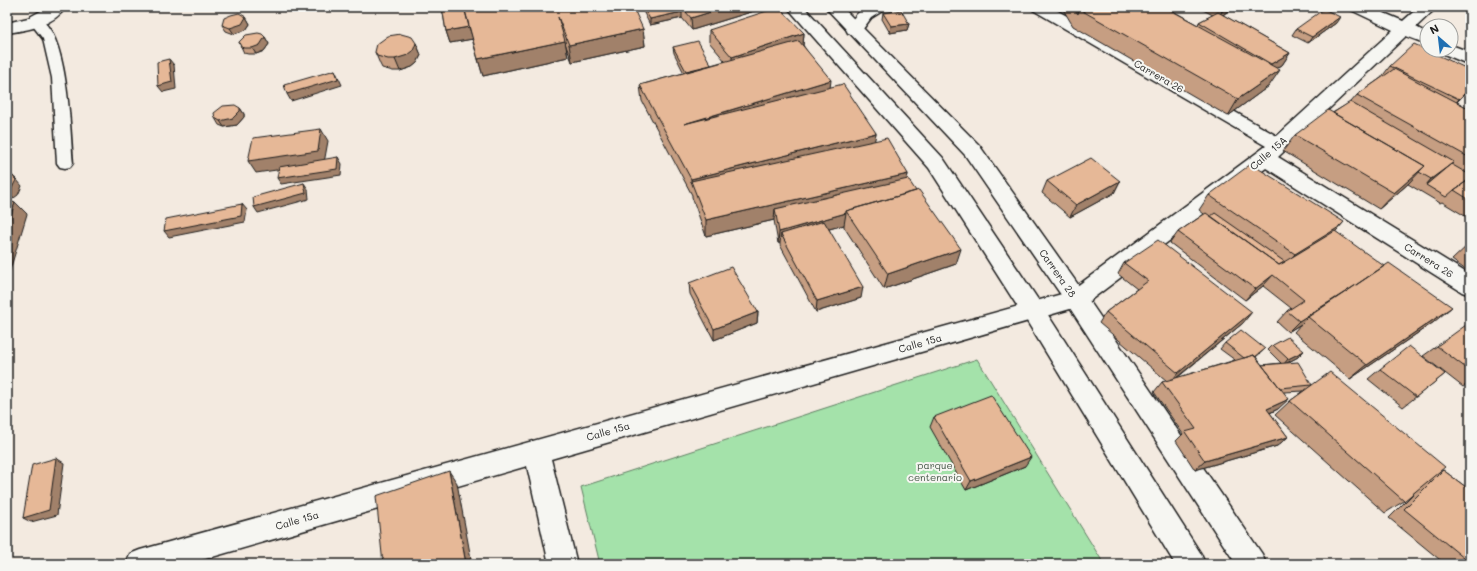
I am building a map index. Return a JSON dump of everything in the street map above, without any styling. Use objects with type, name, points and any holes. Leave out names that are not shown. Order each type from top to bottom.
[{"type":"main road","points":[[7,28],[29,25],[48,17],[58,7]]},
{"type":"main road","points":[[795,7],[936,163],[1033,311],[1191,564]]},
{"type":"main road","name":"Carrera 28","points":[[833,7],[972,150],[1076,299],[1252,564]]},
{"type":"main road","points":[[854,29],[865,14],[878,7]]},
{"type":"main road","name":"Carrera 26","points":[[1038,7],[1272,151],[1470,286]]},
{"type":"main road","points":[[1358,7],[1419,36]]},
{"type":"main road","name":"Calle 15A","points":[[1076,299],[1272,151],[1429,7]]},
{"type":"main road","points":[[1459,54],[1470,59]]},
{"type":"main road","name":"Calle 15a","points":[[140,564],[1076,299]]},
{"type":"main road","points":[[537,452],[563,564]]},
{"type":"lane","points":[[36,22],[49,38],[59,78],[65,163]]},
{"type":"green space","name":"parque centenario","points":[[977,359],[1104,564],[600,564],[581,487]]},
{"type":"building","points":[[442,7],[464,7],[469,27],[446,31]]},
{"type":"building","points":[[464,7],[633,7],[643,29],[569,45],[558,17],[565,41],[478,59]]},
{"type":"building","points":[[643,7],[678,7],[682,12],[650,19]]},
{"type":"building","points":[[682,7],[727,7],[691,18]]},
{"type":"building","points":[[779,7],[804,33],[732,57],[709,30]]},
{"type":"building","points":[[1073,7],[1083,7],[1079,9],[1078,14]]},
{"type":"building","points":[[1083,7],[1165,7],[1280,70],[1238,99],[1079,9]]},
{"type":"building","points":[[1214,7],[1228,7],[1222,11]]},
{"type":"building","points":[[1324,9],[1340,17],[1312,37],[1296,29]]},
{"type":"building","points":[[901,10],[909,24],[891,26],[883,13]]},
{"type":"building","points":[[1218,12],[1290,53],[1271,64],[1199,22]]},
{"type":"building","points":[[239,13],[246,17],[242,24],[230,28],[222,25],[224,18]]},
{"type":"building","points":[[258,33],[265,37],[260,45],[252,48],[241,47],[239,42],[246,35]]},
{"type":"building","points":[[401,34],[412,37],[416,43],[413,51],[408,55],[395,59],[377,56],[375,52],[377,44],[388,36]]},
{"type":"building","points":[[698,41],[711,65],[686,71],[673,47]]},
{"type":"building","points":[[799,41],[831,80],[684,124],[843,84],[876,133],[691,179],[640,85]]},
{"type":"building","points":[[1414,44],[1419,46],[1419,58],[1444,58],[1470,70],[1470,88],[1459,99],[1390,66]]},
{"type":"building","points":[[169,59],[172,82],[158,86],[157,62]]},
{"type":"building","points":[[1394,69],[1470,109],[1470,158],[1357,95]]},
{"type":"building","points":[[335,70],[338,79],[287,94],[284,85]]},
{"type":"building","points":[[1350,102],[1454,162],[1431,179],[1419,172],[1425,166],[1333,113]]},
{"type":"building","points":[[235,105],[240,108],[240,111],[233,118],[220,121],[215,118],[214,113],[223,106]]},
{"type":"building","points":[[1328,110],[1425,166],[1394,193],[1295,135]]},
{"type":"building","points":[[321,129],[318,151],[248,161],[253,138]]},
{"type":"building","points":[[887,138],[908,174],[706,220],[691,181]]},
{"type":"building","points":[[338,157],[337,169],[277,178],[279,167]]},
{"type":"building","points":[[1091,158],[1120,181],[1076,205],[1047,181]]},
{"type":"building","points":[[1251,164],[1344,222],[1339,227],[1295,254],[1209,195]]},
{"type":"building","points":[[1451,164],[1470,175],[1470,179],[1446,197],[1426,185]]},
{"type":"building","points":[[7,173],[11,174],[16,180],[12,188],[7,192]]},
{"type":"building","points":[[908,179],[916,191],[779,232],[775,209]]},
{"type":"building","points":[[1470,179],[1470,200],[1454,190]]},
{"type":"building","points":[[304,183],[306,193],[254,207],[253,197]]},
{"type":"building","points":[[919,190],[961,249],[888,274],[846,211]]},
{"type":"building","points":[[15,202],[7,228],[7,204]]},
{"type":"building","points":[[242,204],[241,216],[164,231],[166,219]]},
{"type":"building","points":[[1206,213],[1279,265],[1335,231],[1384,266],[1299,321],[1287,311],[1304,300],[1273,275],[1255,289],[1178,232]]},
{"type":"building","points":[[1215,213],[1285,262],[1279,265],[1211,216]]},
{"type":"building","points":[[824,221],[863,287],[817,301],[781,234]]},
{"type":"building","points":[[1158,240],[1252,312],[1178,373],[1106,312],[1148,281],[1124,263]]},
{"type":"building","points":[[1389,263],[1452,307],[1367,365],[1308,317]]},
{"type":"building","points":[[731,267],[758,312],[714,329],[689,283]]},
{"type":"building","points":[[1466,325],[1470,328],[1470,371],[1437,346]]},
{"type":"building","points":[[1241,330],[1265,349],[1255,357],[1254,355],[1244,358],[1225,343]]},
{"type":"building","points":[[1288,337],[1304,351],[1288,359],[1273,345]]},
{"type":"building","points":[[1409,346],[1445,374],[1416,397],[1380,369]]},
{"type":"building","points":[[1254,355],[1289,399],[1267,409],[1288,437],[1205,461],[1185,432],[1196,429],[1162,382]]},
{"type":"building","points":[[1298,362],[1312,385],[1280,388],[1262,365]]},
{"type":"building","points":[[1330,372],[1445,467],[1404,501],[1290,401]]},
{"type":"building","points":[[991,395],[1031,457],[971,481],[934,417]]},
{"type":"building","points":[[56,458],[49,510],[23,518],[32,465]]},
{"type":"building","points":[[1443,470],[1470,490],[1470,563],[1404,509]]},
{"type":"building","points":[[449,471],[466,564],[383,564],[376,496]]}]
